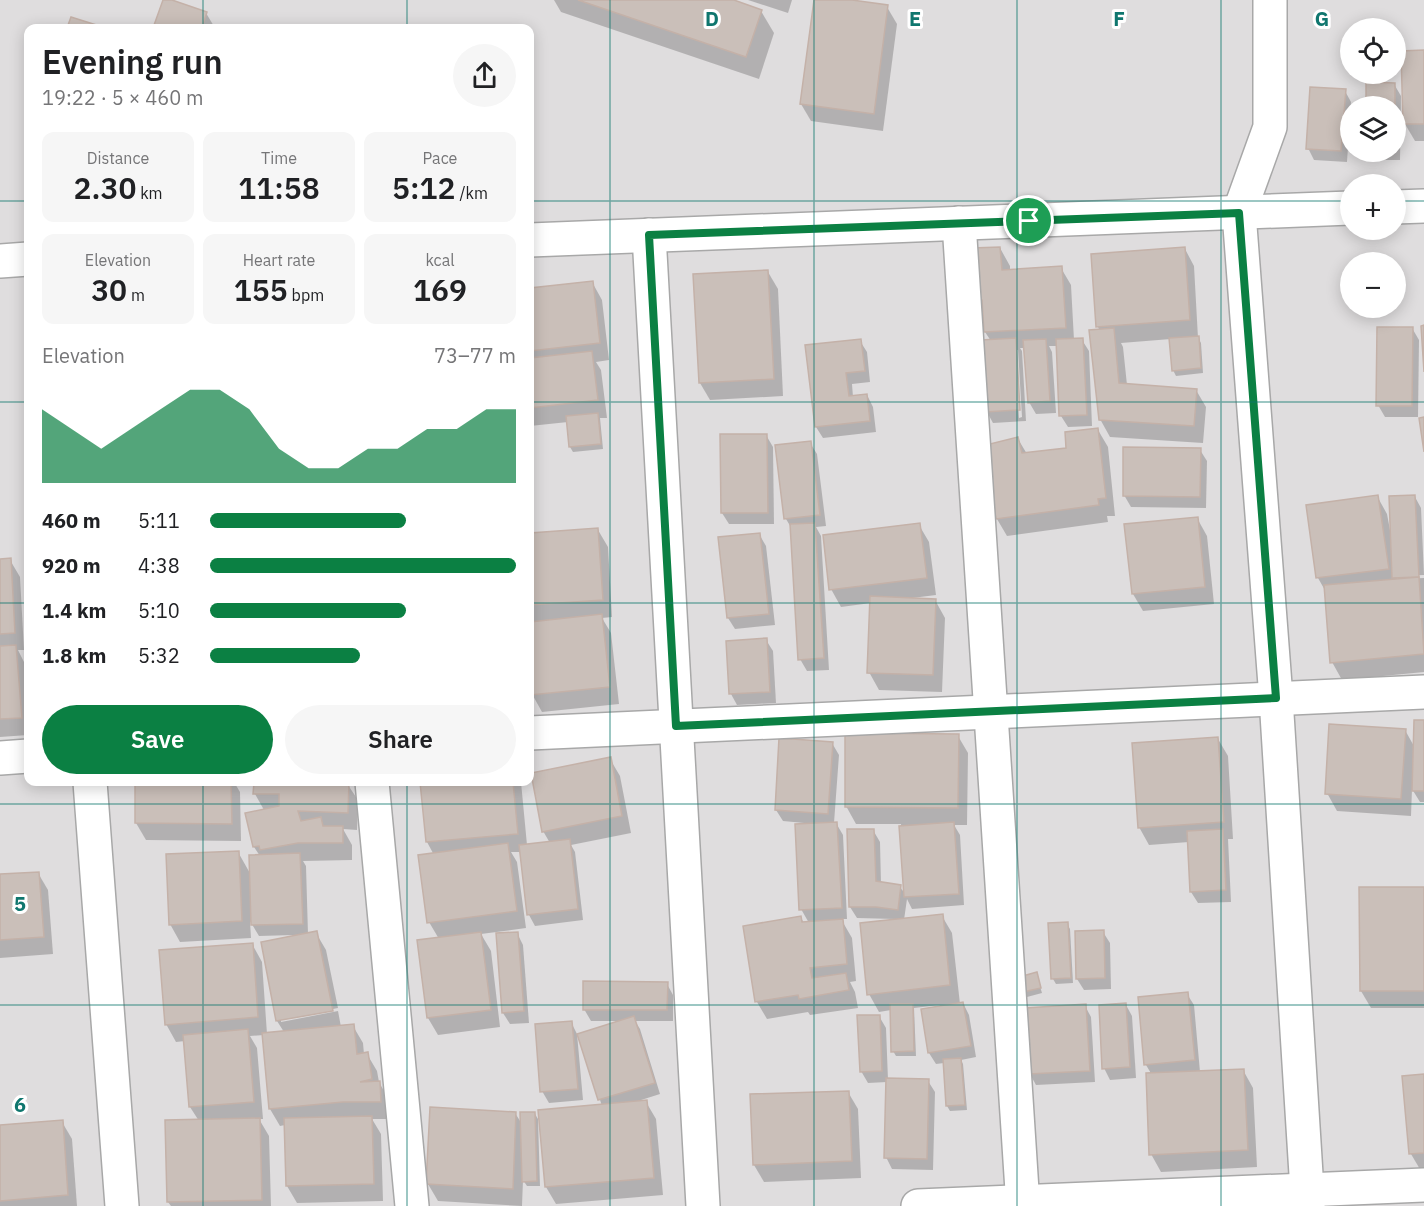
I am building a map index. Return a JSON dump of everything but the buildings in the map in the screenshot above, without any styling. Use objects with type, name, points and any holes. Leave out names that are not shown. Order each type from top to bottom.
[{"type":"street","points":[[1270,0],[1270,127],[1239,213],[1276,698],[1307,1197]]},
{"type":"street","points":[[1406,207],[1424,206]]},
{"type":"street","points":[[534,240],[1340,208]]},
{"type":"street","points":[[959,223],[1023,1204]]},
{"type":"street","points":[[649,235],[703,1206]]},
{"type":"street","points":[[0,261],[24,260]]},
{"type":"street","points":[[534,733],[1424,692]]},
{"type":"street","points":[[0,758],[24,756]]},
{"type":"street","points":[[90,786],[122,1206]]},
{"type":"street","points":[[372,786],[411,1206]]},
{"type":"street","points":[[918,1206],[1307,1197],[1424,1185]]},
{"type":"shaded area","points":[[0,0],[1424,0],[1424,1206],[0,1206]]},
{"type":"route","points":[[1239,213],[1276,698],[676,726],[649,235],[1029,221],[1239,213]]}]
